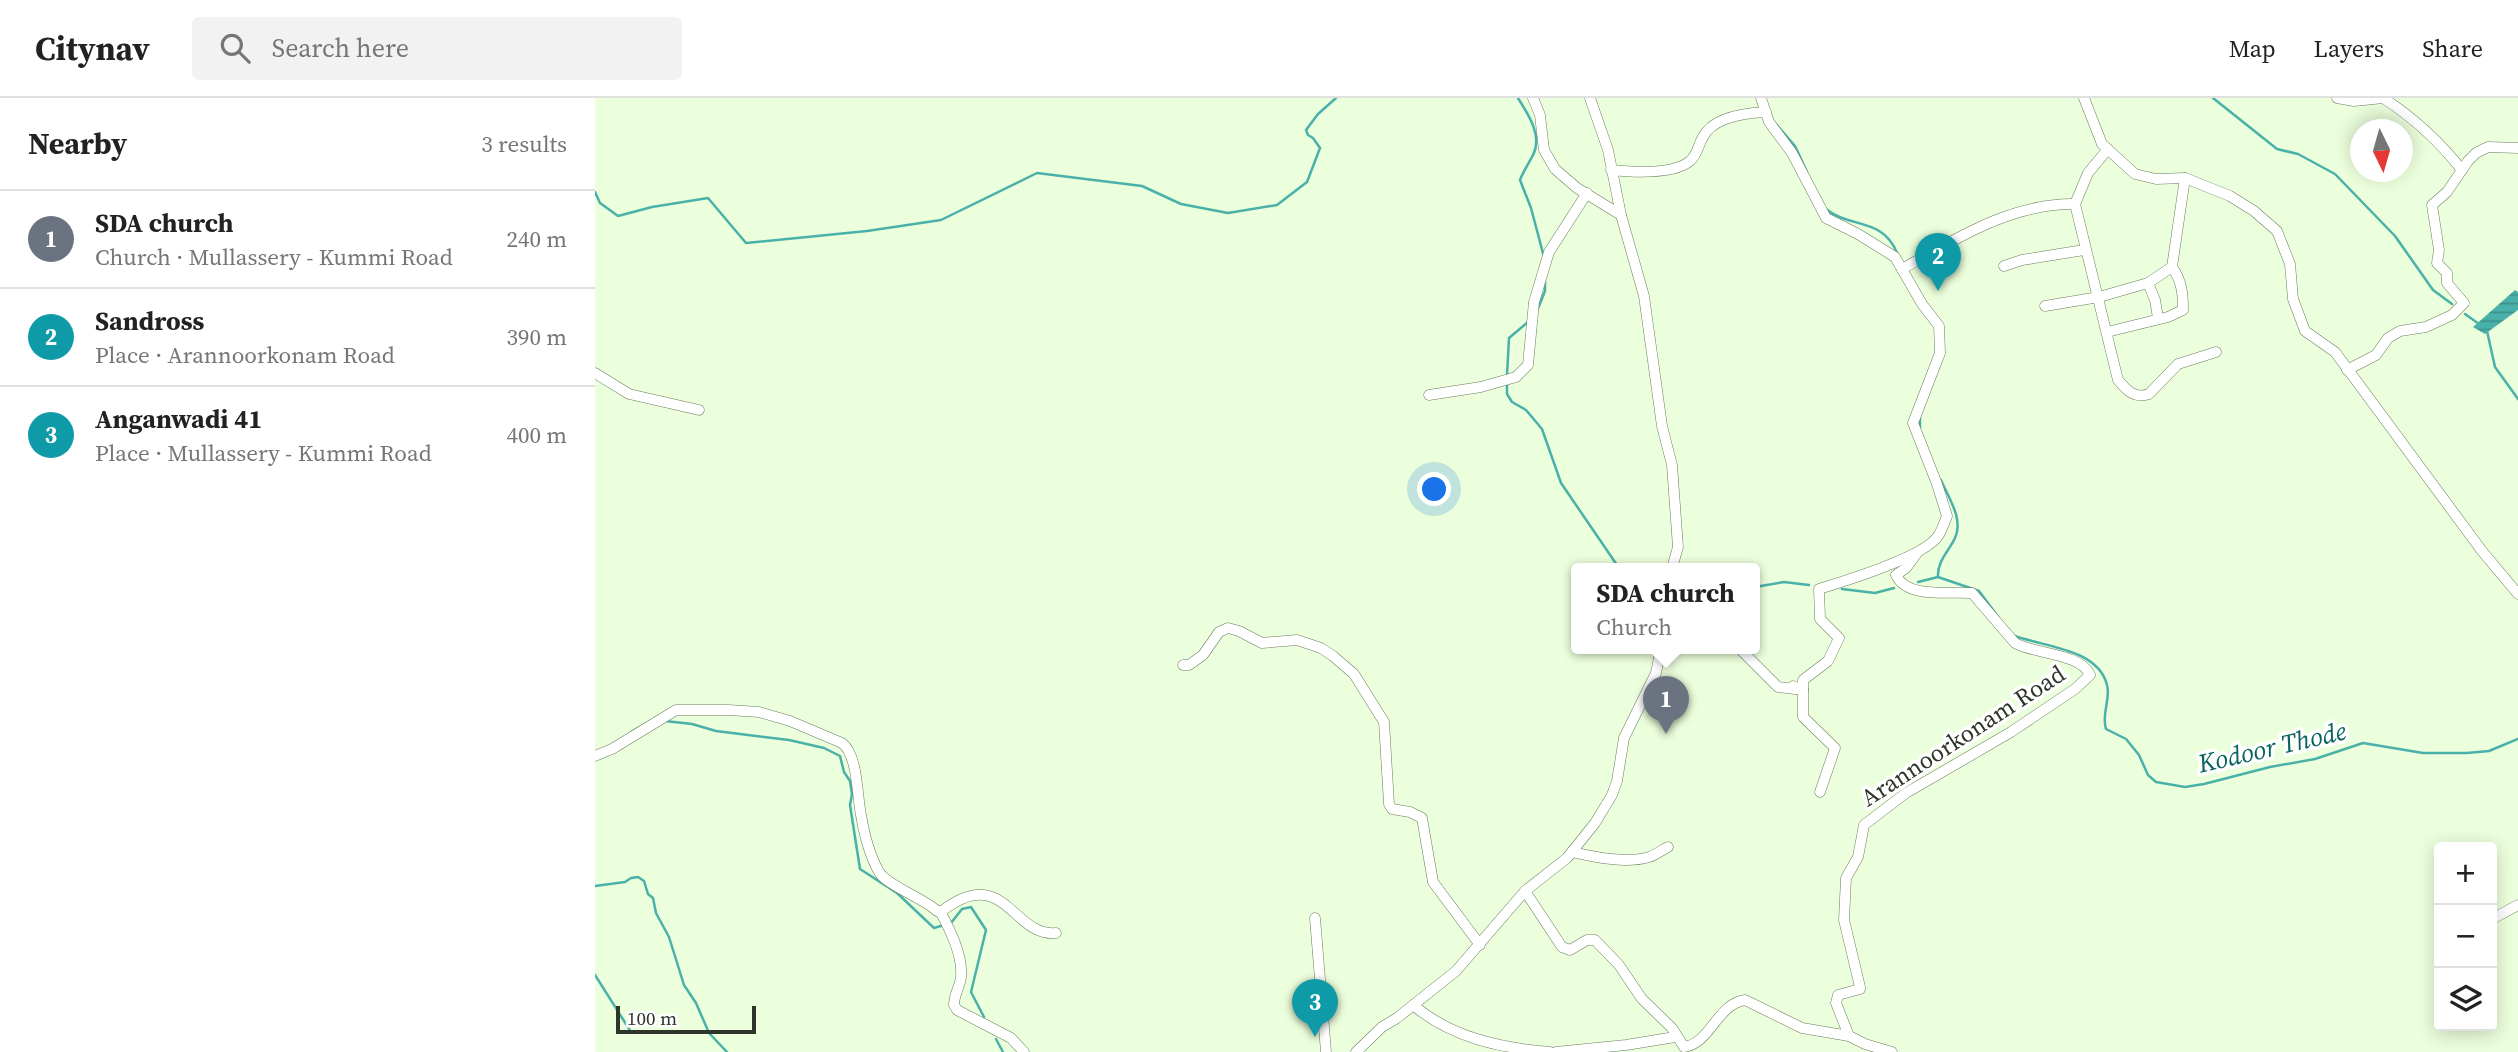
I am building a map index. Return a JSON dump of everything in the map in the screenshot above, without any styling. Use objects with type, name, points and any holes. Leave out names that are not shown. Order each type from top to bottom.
[{"type":"street","points":[[1533,98],[1541,115],[1544,150],[1555,169],[1621,215]]},
{"type":"street","points":[[1590,98],[1608,150],[1621,215],[1644,296],[1662,426],[1672,465],[1678,547],[1673,563]]},
{"type":"street","name":"Arannoorkonam Road","points":[[1761,98],[1769,122],[1792,153],[1826,218],[1859,234],[1895,257],[1921,304],[1939,326],[1940,353],[1913,423],[1947,516],[1937,538],[1920,550],[1859,576],[1819,589],[1819,619],[1839,638],[1828,661],[1803,680],[1798,688],[1803,718],[1835,748],[1820,792]]},
{"type":"street","points":[[2084,98],[2102,144],[2135,174],[2156,179],[2185,178],[2230,196],[2254,211],[2277,231],[2290,264],[2293,299],[2305,331],[2335,352],[2481,551],[2518,594]]},
{"type":"street","points":[[2342,99],[2383,98],[2421,125],[2462,170]]},
{"type":"street","points":[[1611,170],[1640,172],[1685,164],[1696,155],[1703,135],[1712,124],[1750,113],[1766,112]]},
{"type":"street","points":[[2347,370],[2376,355],[2388,338],[2400,331],[2426,327],[2452,315],[2464,303],[2447,283],[2448,273],[2437,263],[2439,250],[2432,205],[2447,192],[2476,153],[2488,147],[2518,148]]},
{"type":"street","points":[[2108,149],[2088,173],[2075,204],[2084,250],[2099,297],[2118,380],[2135,395],[2149,394],[2178,364],[2216,352]]},
{"type":"street","points":[[2107,332],[2168,317],[2183,310],[2183,291],[2172,267],[2185,178]]},
{"type":"street","points":[[1429,395],[1481,387],[1516,377],[1528,365],[1534,302],[1549,252],[1587,193]]},
{"type":"street","points":[[1902,269],[1980,226],[2052,204],[2075,204]]},
{"type":"street","points":[[2004,266],[2022,260],[2084,250]]},
{"type":"street","points":[[2045,306],[2099,297],[2148,284],[2172,267]]},
{"type":"street","points":[[2148,284],[2155,300],[2158,318]]},
{"type":"street","points":[[595,373],[636,396],[699,410]]},
{"type":"street","name":"Arannoorkonam Road","points":[[1849,1036],[1836,1003],[1838,995],[1860,989],[1844,920],[1846,878],[1858,857],[1864,825],[1906,793],[2011,732],[2090,675],[2088,669],[2077,662],[2040,650],[2022,648],[1972,593],[1949,591],[1930,594],[1901,583],[1896,575],[1906,568],[1920,550]]},
{"type":"street","points":[[1183,665],[1189,665],[1203,655],[1219,632],[1228,628],[1265,644],[1297,640],[1321,648],[1354,674],[1384,722],[1389,804],[1392,809],[1410,812],[1422,818],[1433,882],[1480,945]]},
{"type":"street","points":[[1356,1052],[1382,1027],[1456,971],[1525,891],[1572,852],[1612,795],[1625,738],[1656,673],[1660,654]]},
{"type":"street","points":[[1745,654],[1778,687],[1798,688]]},
{"type":"street","points":[[595,756],[681,710],[759,712],[790,721],[842,743],[848,749],[853,763],[861,816],[879,873],[937,909],[953,938],[960,960],[961,977],[954,1005],[957,1010],[1011,1038],[1024,1052]]},
{"type":"street","points":[[1572,852],[1596,858],[1648,858],[1668,847]]},
{"type":"street","points":[[1525,891],[1562,947],[1570,950],[1587,940],[1595,940],[1619,965],[1642,999],[1667,1023],[1683,1047],[1688,1047],[1702,1036],[1722,1013],[1745,1000],[1802,1028],[1849,1036],[1892,1052]]},
{"type":"street","points":[[937,909],[969,896],[988,895],[1035,929],[1047,934],[1056,933]]},
{"type":"street","points":[[2497,916],[2518,905]]},
{"type":"street","points":[[1315,918],[1326,1052]]},
{"type":"street","points":[[1413,1004],[1429,1019],[1481,1042],[1550,1052]]},
{"type":"street","points":[[1556,1052],[1675,1037]]},
{"type":"water","points":[[2515,290],[2518,292],[2518,310],[2485,334],[2473,327]]},
{"type":"waterway","points":[[595,192],[600,203],[618,216],[652,207],[708,198],[746,243],[867,231],[941,220],[1037,173],[1142,186],[1181,204],[1228,213],[1277,205],[1307,182],[1320,148],[1306,130],[1318,114],[1336,98]]},
{"type":"waterway","points":[[1518,98],[1530,118],[1536,140],[1536,148],[1520,180],[1531,208],[1544,257]]},
{"type":"waterway","points":[[2213,98],[2277,149],[2298,154],[2335,174],[2395,236],[2433,290],[2452,304]]},
{"type":"waterway","points":[[1775,123],[1795,146],[1807,172]]},
{"type":"waterway","points":[[1826,209],[1844,219],[1874,228],[1891,242],[1897,253]]},
{"type":"waterway","points":[[1537,311],[1545,291],[1545,281]]},
{"type":"waterway","points":[[2465,314],[2479,324]]},
{"type":"waterway","points":[[1507,375],[1509,338],[1528,322]]},
{"type":"waterway","points":[[2487,331],[2495,367],[2518,399]]},
{"type":"waterway","points":[[1507,382],[1507,394],[1512,402],[1526,410],[1542,429],[1561,483],[1616,563]]},
{"type":"waterway","points":[[1920,414],[1920,429]]},
{"type":"waterway","points":[[1941,480],[1958,523],[1955,538],[1941,561],[1938,577],[1979,591],[1999,618]]},
{"type":"waterway","points":[[1918,582],[1938,577]]},
{"type":"waterway","points":[[1760,586],[1784,582],[1809,585]]},
{"type":"waterway","points":[[1842,589],[1875,593],[1894,588]]},
{"type":"waterway","name":"Kodoor Thode","points":[[2015,636],[2069,651],[2093,664],[2102,673],[2108,696],[2106,729],[2126,739],[2139,755],[2148,775],[2156,782],[2185,787],[2204,784],[2315,759],[2363,743],[2423,753],[2467,753],[2489,751],[2518,739]]},
{"type":"waterway","points":[[631,732],[652,720]]},
{"type":"waterway","points":[[665,721],[692,724],[716,731],[789,740],[824,748],[840,756],[844,772],[850,781],[850,805],[860,869],[897,893],[934,928],[951,923],[962,909],[971,907],[986,930],[971,992],[984,1017]]},
{"type":"waterway","points":[[595,886],[625,882],[638,877],[644,881],[669,937],[684,985],[696,1003],[709,1033],[727,1052]]},
{"type":"waterway","points":[[595,975],[631,1032]]},
{"type":"waterway","points":[[996,1039],[1003,1052]]},
{"type":"place","name":"Sandross","points":[[1938,291]]},
{"type":"place","name":"SDA church","points":[[1666,734]]},
{"type":"place","name":"Anganwadi 41","points":[[1315,1037]]}]
